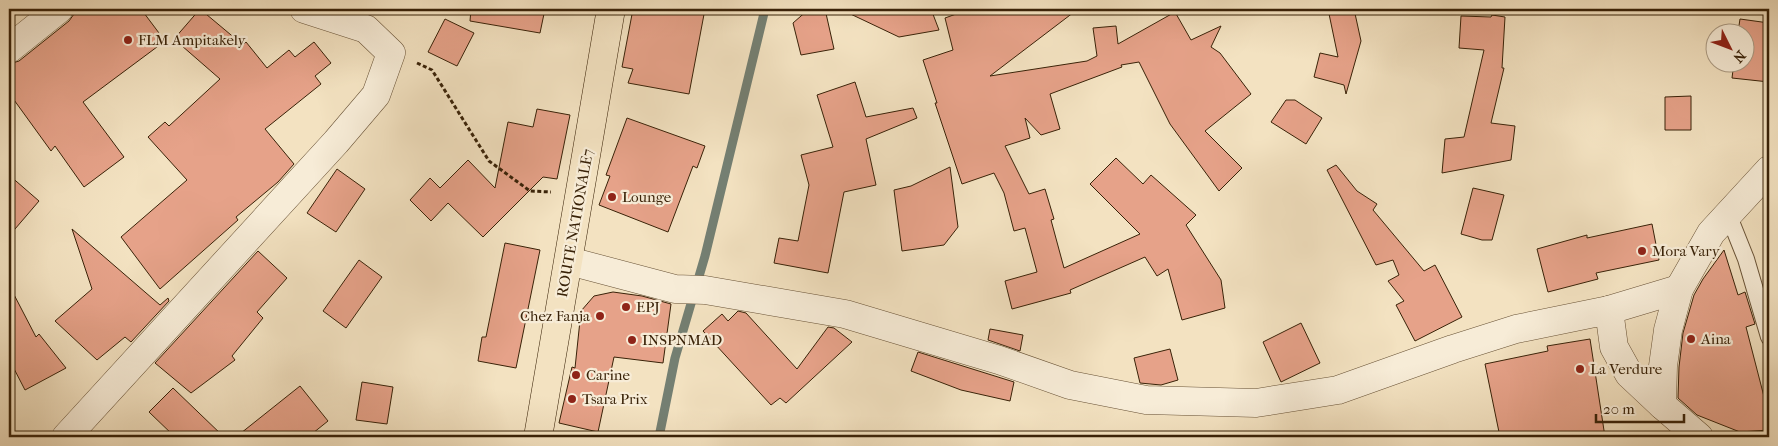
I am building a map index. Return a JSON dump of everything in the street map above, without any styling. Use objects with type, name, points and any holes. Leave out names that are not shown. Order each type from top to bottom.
[{"type":"main road","name":"ROUTE NATIONALE7","points":[[538,437],[611,9]]},
{"type":"street","points":[[9,49],[59,9]]},
{"type":"street","points":[[66,437],[336,142],[376,95],[391,53],[366,29],[304,9]]},
{"type":"street","points":[[1662,405],[1663,366],[1668,330],[1679,289],[1711,233],[1769,170]]},
{"type":"street","points":[[569,261],[675,289],[705,290],[845,314],[1079,386],[1146,400],[1256,403],[1338,390],[1453,349],[1516,329],[1609,310],[1679,289]]},
{"type":"street","points":[[1609,310],[1614,347],[1629,374],[1699,437]]},
{"type":"lane","points":[[1728,214],[1746,259],[1769,337]]},
{"type":"path","points":[[391,53],[432,70],[489,161],[530,191],[581,192]]},
{"type":"building","points":[[81,9],[141,9],[165,41],[83,102],[124,157],[84,187],[55,146],[51,151],[9,93],[9,64],[19,61]]},
{"type":"building","points":[[200,9],[243,45],[246,42],[267,68],[289,50],[295,57],[314,42],[331,63],[315,76],[321,84],[265,129],[294,164],[278,182],[236,217],[238,220],[160,289],[121,237],[187,180],[148,137],[165,122],[169,126],[220,79],[174,39]]},
{"type":"building","points":[[471,9],[545,9],[540,33],[470,21]]},
{"type":"building","points":[[633,9],[705,9],[689,94],[628,83],[633,69],[622,67]]},
{"type":"building","points":[[809,9],[825,9],[834,49],[801,55],[793,23]]},
{"type":"building","points":[[840,9],[931,9],[939,30],[899,37]]},
{"type":"building","points":[[970,9],[1078,9],[990,76],[1087,61],[1097,56],[1093,28],[1116,26],[1118,44],[1175,12],[1191,40],[1221,26],[1211,47],[1220,53],[1251,94],[1205,131],[1242,168],[1219,191],[1170,124],[1139,62],[1121,65],[1122,67],[1050,94],[1060,129],[1041,135],[1025,118],[1030,138],[1005,146],[1029,194],[1045,189],[1054,219],[1051,220],[1064,268],[1140,234],[1090,184],[1116,158],[1143,184],[1151,175],[1196,215],[1186,225],[1221,280],[1225,308],[1182,320],[1168,269],[1157,276],[1145,257],[1070,290],[1071,293],[1012,309],[1005,281],[1037,272],[1025,228],[1014,231],[1004,193],[994,173],[962,184],[923,60],[953,50],[945,18]]},
{"type":"building","points":[[1328,9],[1354,9],[1361,41],[1346,94],[1344,85],[1314,77],[1320,53],[1338,57]]},
{"type":"building","points":[[1492,15],[1505,17],[1502,68],[1504,68],[1491,123],[1515,126],[1511,160],[1442,173],[1445,139],[1464,137],[1484,50],[1459,48],[1461,16],[1491,17]]},
{"type":"building","points":[[445,19],[474,33],[457,66],[428,52]]},
{"type":"building","points":[[1740,19],[1769,23],[1769,82],[1732,78],[1733,72],[1756,72],[1756,22],[1740,22]]},
{"type":"building","points":[[855,82],[866,117],[913,108],[917,118],[866,139],[876,185],[844,192],[828,273],[774,263],[779,238],[798,241],[809,185],[801,155],[833,147],[817,95]]},
{"type":"building","points":[[1691,96],[1691,130],[1665,130],[1665,97]]},
{"type":"building","points":[[1286,100],[1295,100],[1322,118],[1306,144],[1271,122]]},
{"type":"building","points":[[537,109],[570,115],[557,179],[543,177],[483,237],[448,203],[431,221],[410,200],[430,178],[440,188],[468,160],[495,188],[508,122],[533,127]]},
{"type":"building","points":[[627,118],[705,146],[697,168],[693,166],[668,232],[599,205],[610,176],[606,175]]},
{"type":"building","points":[[1336,165],[1357,191],[1377,204],[1373,210],[1424,271],[1435,265],[1462,317],[1415,341],[1396,305],[1404,301],[1388,281],[1399,275],[1393,260],[1376,265],[1327,170]]},
{"type":"building","points":[[950,167],[958,227],[944,245],[902,251],[894,190],[911,186]]},
{"type":"building","points":[[337,169],[365,189],[336,232],[307,213]]},
{"type":"building","points":[[9,175],[39,201],[9,236]]},
{"type":"building","points":[[1473,188],[1504,195],[1492,240],[1482,240],[1461,234]]},
{"type":"building","points":[[1652,224],[1659,260],[1596,273],[1598,279],[1548,292],[1537,249],[1587,235],[1587,238]]},
{"type":"building","points":[[72,229],[160,305],[168,298],[169,301],[131,342],[125,337],[97,360],[55,321],[92,289]]},
{"type":"building","points":[[505,243],[540,250],[516,368],[478,361],[482,337],[486,337]]},
{"type":"building","points":[[1724,250],[1738,295],[1745,292],[1755,324],[1746,327],[1769,416],[1769,430],[1740,432],[1697,415],[1678,398],[1683,333],[1694,295]]},
{"type":"building","points":[[258,251],[287,278],[257,312],[263,318],[232,356],[235,360],[191,393],[155,363]]},
{"type":"building","points":[[359,260],[382,277],[346,328],[323,311]]},
{"type":"building","points":[[9,285],[36,337],[39,334],[66,368],[25,390],[9,359]]},
{"type":"building","points":[[613,292],[642,296],[671,304],[663,363],[614,357],[598,432],[559,423],[572,367],[575,368],[581,311],[594,296]]},
{"type":"building","points":[[738,311],[746,313],[797,369],[828,327],[834,328],[852,342],[786,403],[780,398],[771,405],[703,331],[722,314],[728,321]]},
{"type":"building","points":[[1301,323],[1320,363],[1281,382],[1263,342]]},
{"type":"building","points":[[990,329],[1023,335],[1020,351],[988,340]]},
{"type":"building","points":[[1590,339],[1605,437],[1500,437],[1485,364],[1548,351],[1547,346]]},
{"type":"building","points":[[1170,349],[1178,380],[1161,385],[1140,383],[1134,358]]},
{"type":"building","points":[[918,352],[1014,382],[1010,401],[961,390],[911,371]]},
{"type":"building","points":[[362,382],[393,387],[387,424],[356,420]]},
{"type":"building","points":[[300,386],[328,421],[308,437],[236,437]]},
{"type":"building","points":[[173,388],[224,437],[175,437],[149,412]]},
{"type":"waterway","points":[[659,437],[675,358],[705,256],[765,9]]},
{"type":"place","name":"FLM Ampitakely","points":[[128,40]]},
{"type":"place","name":"Lounge","points":[[612,197]]},
{"type":"place","name":"Mora Vary","points":[[1642,251]]},
{"type":"place","name":"EPJ","points":[[626,307]]},
{"type":"place","name":"Chez Fanja","points":[[600,316]]},
{"type":"place","name":"Aina","points":[[1691,339]]},
{"type":"place","name":"INSPNMAD","points":[[632,340]]},
{"type":"place","name":"La Verdure","points":[[1580,369]]},
{"type":"place","name":"Carine","points":[[576,375]]},
{"type":"place","name":"Tsara Prix","points":[[572,399]]}]
